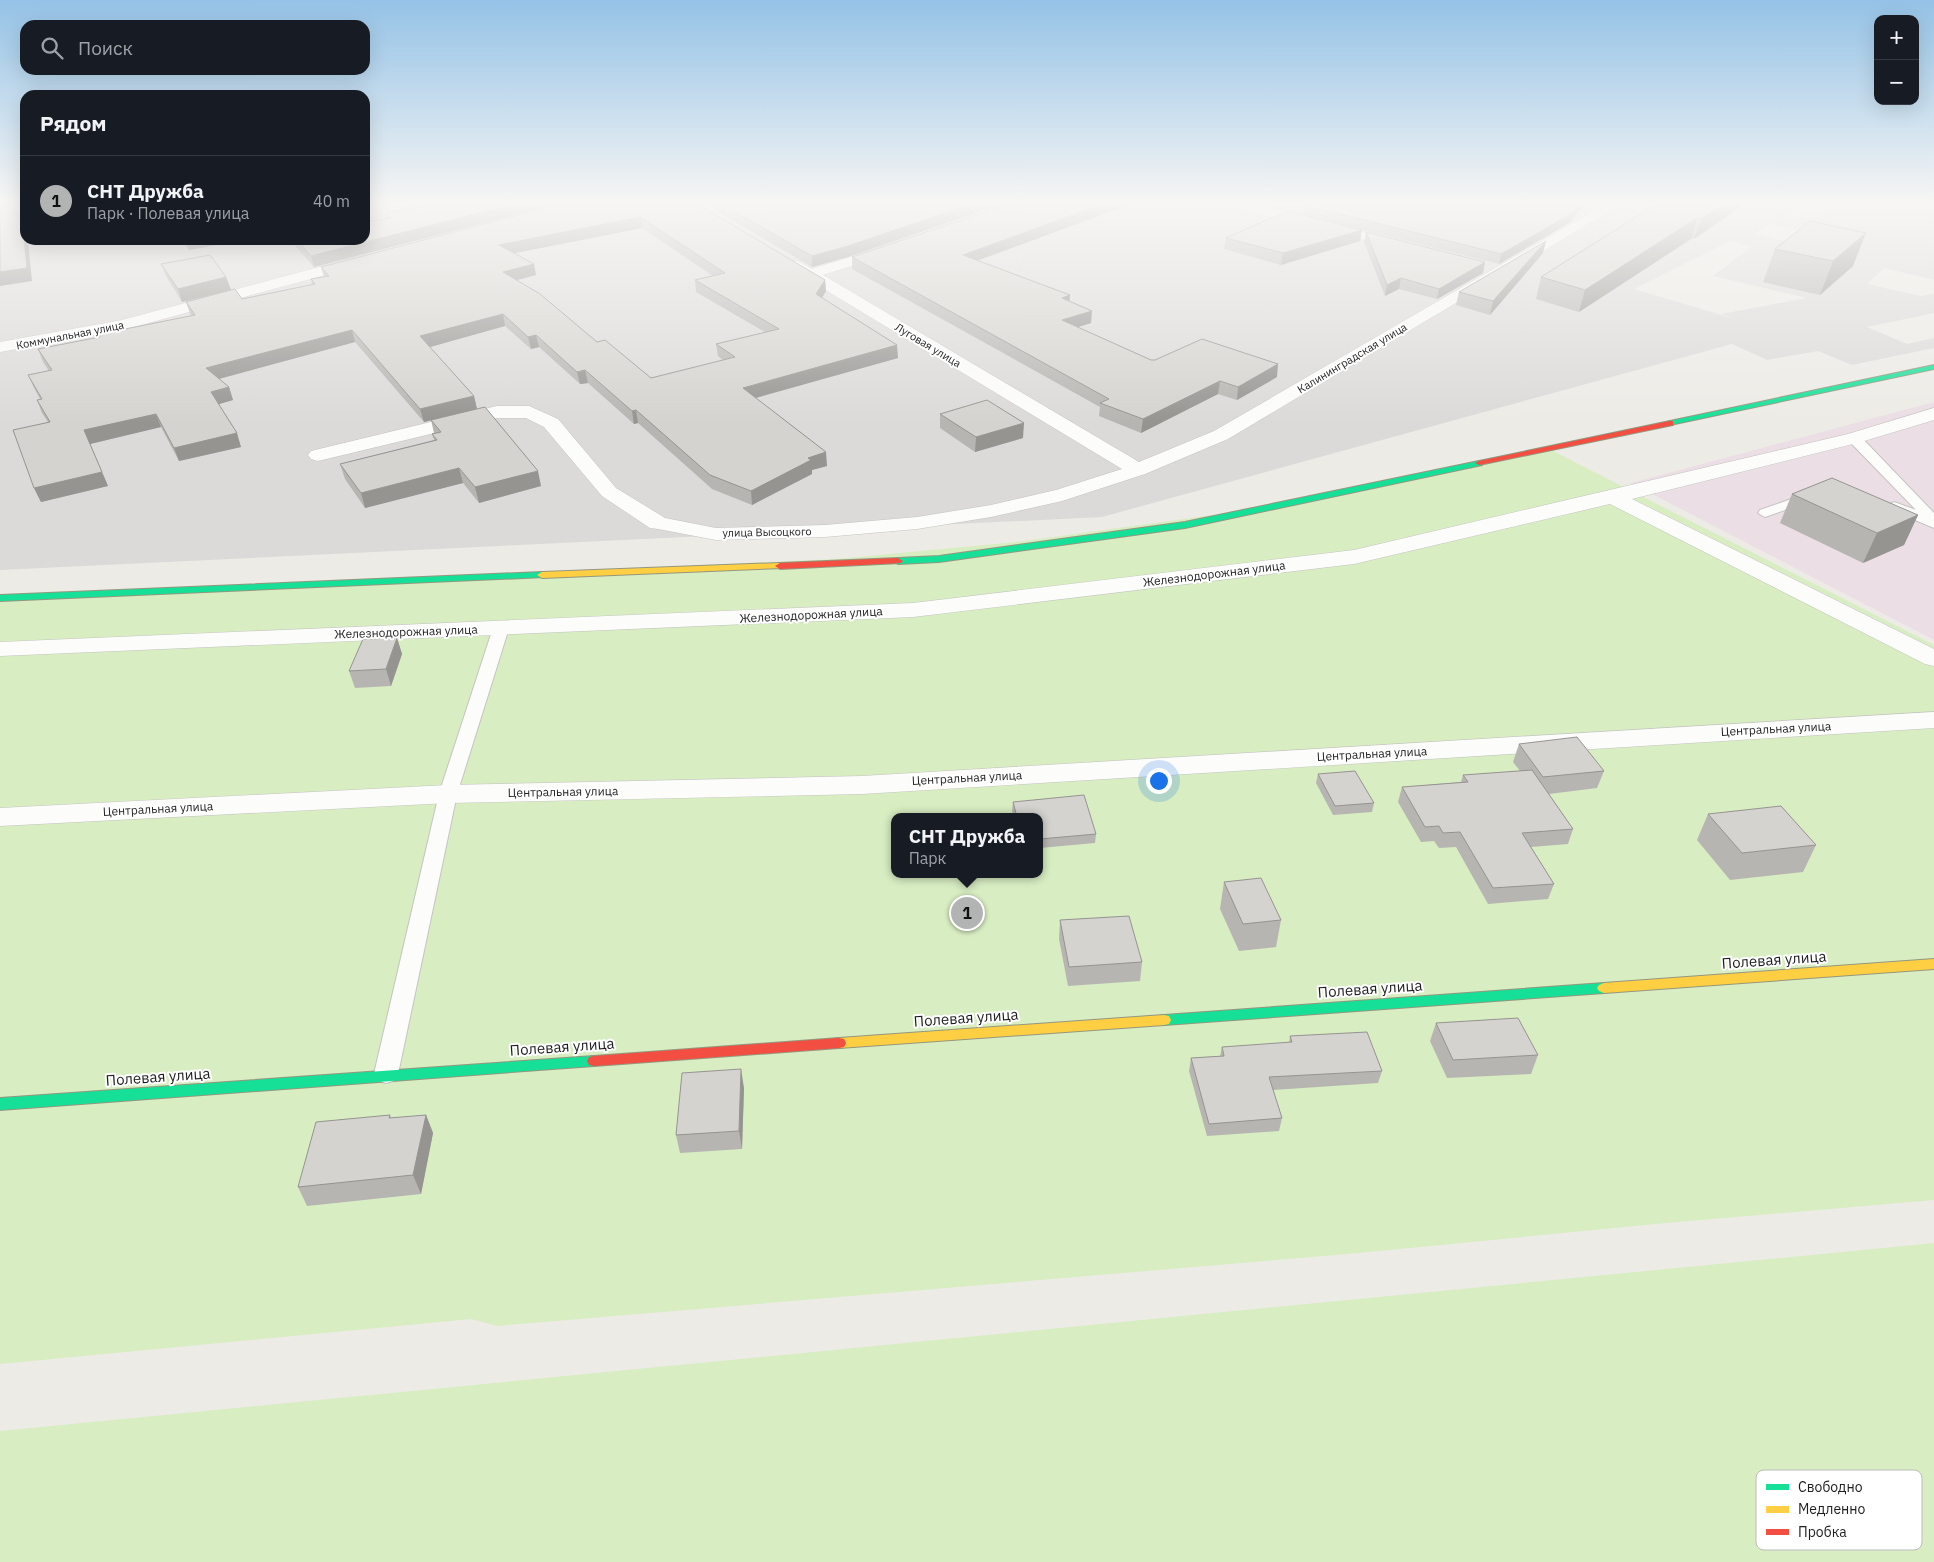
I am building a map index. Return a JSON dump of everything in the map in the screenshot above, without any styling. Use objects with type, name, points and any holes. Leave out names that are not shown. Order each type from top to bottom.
[{"type":"street","name":"Коммунальная улица","points":[[0,348],[123,325],[298,278]]},
{"type":"street","name":"Луговая улица","points":[[816,278],[1138,470]]},
{"type":"street","name":"Калининградская улица","points":[[1138,470],[1221,435],[1485,278]]},
{"type":"street","points":[[0,598],[939,559],[1185,525],[1934,367]]},
{"type":"street","name":"улица Высоцкого","points":[[318,454],[497,412],[529,412],[551,423],[609,492],[658,523],[716,534],[825,531],[917,523],[972,514],[1062,495],[1138,470]]},
{"type":"street","name":"Железнодорожная улица","points":[[0,649],[913,610],[1110,587],[1354,557],[1854,438],[1934,414]]},
{"type":"street","points":[[1612,497],[1934,659]]},
{"type":"street","name":"Центральная улица","points":[[0,817],[448,794],[862,785],[1934,720]]},
{"type":"street","name":"Полевая улица","points":[[0,1104],[386,1074],[1934,964]]},
{"type":"lane","points":[[1854,438],[1934,523]]},
{"type":"lane","points":[[1765,513],[1826,491]]},
{"type":"lane","points":[[1880,500],[1934,523]]},
{"type":"lane","points":[[386,1074],[448,794],[501,628]]},
{"type":"shaded area","points":[[0,278],[1656,278],[1634,289],[1738,320],[1721,314],[1807,298],[1721,278],[1873,278],[1867,284],[1920,296],[1934,294],[1934,313],[1867,327],[1907,344],[1934,338],[1934,348],[1852,365],[1818,351],[1767,360],[1732,344],[1102,517],[0,570]]},
{"type":"shaded area","points":[[1934,402],[1934,640],[1631,483]]},
{"type":"green space","points":[[1549,449],[1934,645],[1934,1200],[1666,1223],[1348,1254],[497,1326],[471,1319],[0,1364],[0,597],[836,559],[1016,542],[1220,514]]},
{"type":"green space","points":[[1934,1243],[1934,1562],[0,1562],[0,1431]]},
{"type":"building","points":[[170,278],[222,278],[178,289]]},
{"type":"building","points":[[513,278],[540,294],[597,342],[605,340],[651,378],[735,357],[716,344],[779,329],[695,280],[704,278],[821,278],[825,280],[816,294],[897,345],[743,388],[826,452],[808,458],[811,460],[751,491],[710,475],[636,410],[632,411],[585,370],[577,372],[536,335],[528,337],[503,314],[420,336],[474,396],[420,409],[352,330],[206,368],[229,387],[211,392],[237,433],[174,448],[156,414],[84,430],[102,472],[34,488],[13,430],[50,422],[37,400],[42,399],[28,375],[52,370],[38,349],[100,337],[100,334],[195,315],[186,302],[235,289],[242,299],[315,284],[311,279]]},
{"type":"building","points":[[890,278],[1024,278],[1070,295],[1062,298],[1092,311],[1062,320],[1151,360],[1155,360],[1202,339],[1278,364],[1238,387],[1220,381],[1143,419],[1100,403],[1109,399]]},
{"type":"building","points":[[1384,278],[1458,278],[1439,289],[1401,278],[1387,285]]},
{"type":"building","points":[[1483,278],[1513,278],[1493,301],[1459,292]]},
{"type":"building","points":[[1544,278],[1604,278],[1585,290]]},
{"type":"building","points":[[987,400],[1024,423],[976,437],[940,414]]},
{"type":"building","points":[[485,407],[538,471],[475,487],[459,468],[361,493],[340,464],[437,440],[432,434],[441,432],[431,420]]},
{"type":"building","points":[[1832,478],[1918,515],[1877,533],[1792,494]]},
{"type":"building","points":[[397,638],[386,669],[349,671],[363,639]]},
{"type":"building","points":[[1577,737],[1604,771],[1543,777],[1519,744]]},
{"type":"building","points":[[1532,770],[1573,829],[1522,833],[1554,884],[1493,888],[1460,832],[1443,833],[1439,826],[1425,827],[1402,787],[1468,782],[1463,775]]},
{"type":"building","points":[[1355,771],[1374,803],[1335,806],[1318,774]]},
{"type":"building","points":[[1084,795],[1096,834],[1043,839],[1043,813],[1016,813],[1013,802]]},
{"type":"building","points":[[1781,806],[1816,845],[1742,853],[1708,814]]},
{"type":"building","points":[[1261,878],[1281,920],[1243,924],[1224,882]]},
{"type":"building","points":[[1129,916],[1142,962],[1069,967],[1060,920]]},
{"type":"building","points":[[1518,1018],[1538,1055],[1453,1060],[1436,1023]]},
{"type":"building","points":[[1367,1032],[1382,1071],[1269,1077],[1282,1118],[1209,1124],[1191,1058],[1224,1056],[1222,1047],[1292,1042],[1290,1036]]},
{"type":"building","points":[[741,1069],[739,1131],[676,1135],[682,1073]]},
{"type":"building","points":[[390,1115],[389,1118],[426,1115],[413,1175],[298,1187],[316,1122]]},
{"type":"traffic: fast","points":[[1670,423],[1934,367]]},
{"type":"traffic: fast","points":[[898,561],[939,559],[1185,525],[1479,463]]},
{"type":"traffic: fast","points":[[0,598],[542,575]]},
{"type":"traffic: fast","points":[[1164,1020],[1604,988]]},
{"type":"traffic: fast","points":[[0,1104],[594,1061]]},
{"type":"traffic: slow","points":[[542,575],[780,566]]},
{"type":"traffic: slow","points":[[1604,988],[1934,964]]},
{"type":"traffic: slow","points":[[839,1043],[1164,1020]]},
{"type":"traffic: jam","points":[[1479,463],[1670,423]]},
{"type":"traffic: jam","points":[[780,566],[898,561]]},
{"type":"traffic: jam","points":[[594,1061],[839,1043]]},
{"type":"place","name":"СНТ Дружба","points":[[967,913]]}]
